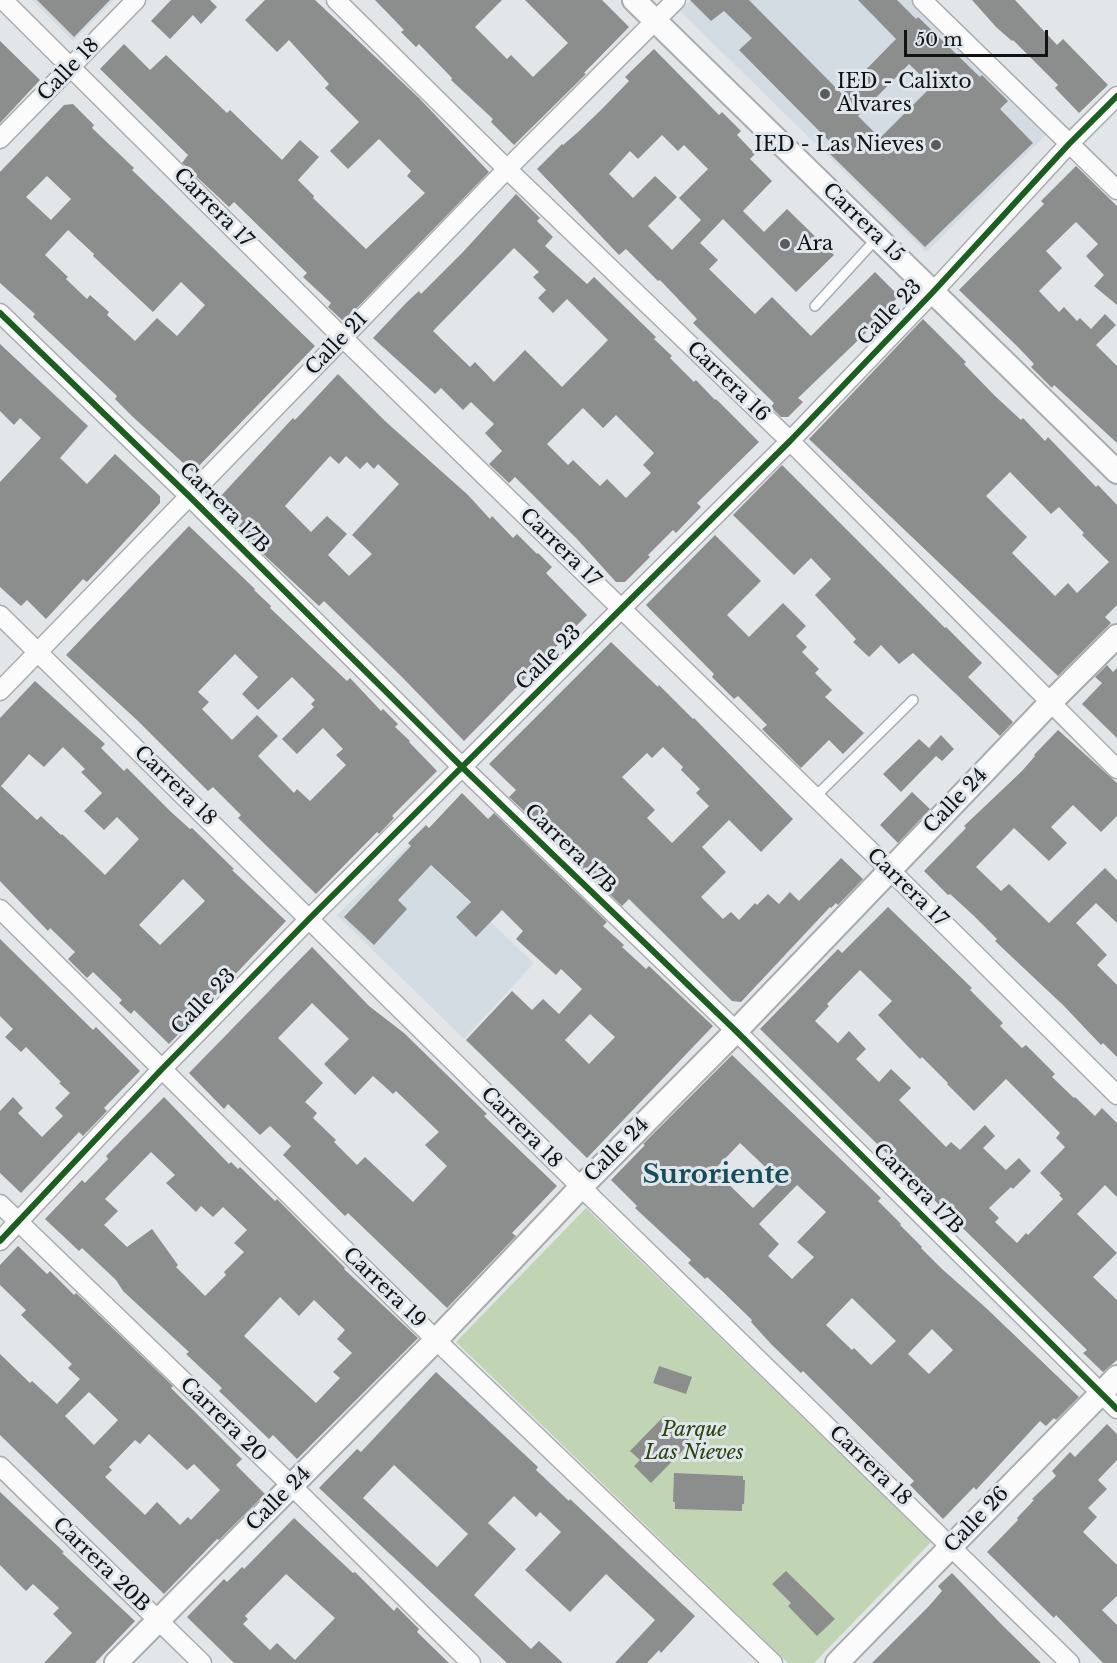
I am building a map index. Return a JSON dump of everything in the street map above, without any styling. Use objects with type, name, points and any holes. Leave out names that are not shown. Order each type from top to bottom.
[{"type":"street","name":"Carrera 17","points":[[3,0],[343,338],[890,870],[1117,1095]]},
{"type":"street","name":"Calle 18","points":[[0,139],[136,0]]},
{"type":"street","name":"Carrera 16","points":[[336,0],[507,169],[790,441],[1117,769]]},
{"type":"street","name":"Carrera 15","points":[[634,0],[1117,472]]},
{"type":"street","name":"Calle 21","points":[[0,690],[507,169],[676,0]]},
{"type":"street","points":[[922,0],[1117,190]]},
{"type":"street","name":"Calle 23","points":[[0,1241],[161,1070],[310,918],[790,441],[1117,96]]},
{"type":"street","name":"Carrera 17B","points":[[0,313],[189,495],[463,768],[736,1031],[1117,1410]]},
{"type":"street","name":"Carrera 18","points":[[0,615],[581,1187],[1070,1663]]},
{"type":"street","name":"Calle 24","points":[[116,1663],[436,1340],[581,1187],[736,1031],[1117,636]]},
{"type":"street","name":"Carrera 19","points":[[0,909],[436,1340],[773,1663]]},
{"type":"street","name":"Carrera 20","points":[[0,1204],[292,1486],[471,1663]]},
{"type":"street","name":"Calle 26","points":[[837,1663],[1117,1377]]},
{"type":"street","name":"Carrera 20B","points":[[0,1466],[202,1663]]},
{"type":"lane","points":[[816,306],[878,237]]},
{"type":"lane","points":[[814,798],[913,700]]},
{"type":"shaded area","points":[[32,0],[114,0],[73,41]]},
{"type":"shaded area","points":[[691,0],[911,0],[1046,135],[926,252],[680,11]]},
{"type":"shaded area","points":[[409,845],[534,963],[464,1039],[337,915]]},
{"type":"green space","name":"Parque Las Nieves","points":[[586,1208],[931,1542],[814,1663],[788,1663],[456,1342]]},
{"type":"building","points":[[37,0],[110,0],[74,37]]},
{"type":"building","points":[[171,0],[210,0],[217,7],[201,24],[193,15],[170,39],[151,21]]},
{"type":"building","points":[[265,0],[315,0],[419,98],[489,172],[345,320],[342,320],[328,307],[331,303],[303,277],[307,273],[234,202],[229,207],[182,163],[188,155],[100,69],[124,44],[150,70],[166,55],[227,113],[230,110],[282,160],[300,140],[319,157],[298,180],[314,196],[313,198],[366,249],[425,193],[407,176],[411,171],[379,139],[348,169],[330,151],[359,122],[325,88],[329,84],[289,40],[277,52],[245,20]]},
{"type":"building","points":[[375,0],[502,0],[475,27],[507,59],[511,55],[533,77],[568,43],[525,0],[602,0],[629,27],[584,73],[586,74],[514,145],[491,122],[493,119],[451,80],[452,78],[419,44],[416,47],[401,32],[404,30]]},
{"type":"building","name":"IED - Las Nieves","points":[[690,0],[749,0],[842,94],[896,39],[858,0],[897,0],[1008,101],[1000,109],[1033,143],[925,247],[830,154],[836,148],[739,50],[752,38],[724,11],[711,21]],"holes":[[[909,64],[932,86],[880,138],[858,116]]]},
{"type":"building","points":[[972,0],[1015,0],[1057,45],[1063,39],[1108,85],[1079,113],[1055,88],[1058,85],[1013,40],[996,27]]},
{"type":"building","points":[[0,41],[40,80],[0,123]]},
{"type":"building","points":[[654,49],[719,115],[722,112],[741,131],[737,135],[755,154],[750,159],[772,181],[743,211],[764,232],[787,209],[834,255],[796,292],[723,219],[700,243],[718,260],[709,269],[755,314],[772,297],[811,336],[875,272],[899,296],[874,321],[876,323],[798,398],[803,402],[788,417],[781,417],[771,407],[774,403],[693,323],[697,319],[660,280],[658,281],[626,249],[619,255],[537,169],[629,81],[625,77]],"holes":[[[662,135],[678,151],[684,145],[708,169],[679,198],[701,220],[672,250],[648,226],[677,197],[655,176],[633,198],[609,174],[630,151],[638,159]]]},
{"type":"building","points":[[73,104],[94,125],[92,128],[134,168],[132,170],[315,346],[193,472],[133,417],[115,399],[117,396],[33,317],[35,314],[0,283],[0,172],[64,105]],"holes":[[[47,176],[71,199],[51,220],[26,197]],[[68,230],[153,312],[181,282],[205,305],[177,336],[157,318],[135,341],[107,315],[109,312],[90,295],[87,299],[45,255]]]},
{"type":"building","points":[[1076,166],[1117,206],[1117,305],[1094,286],[1104,275],[1086,256],[1098,244],[1076,222],[1046,251],[1062,268],[1039,291],[1059,312],[1064,307],[1077,321],[1080,318],[1091,329],[1105,314],[1116,325],[1096,345],[1117,366],[1117,443],[1054,385],[1052,388],[1031,367],[1034,364],[1018,347],[959,290],[1044,204],[1041,201]]},
{"type":"building","points":[[516,194],[540,218],[537,221],[553,237],[545,246],[587,284],[594,277],[656,337],[654,339],[672,356],[670,358],[694,382],[696,380],[759,442],[697,503],[701,507],[676,533],[673,530],[625,582],[616,582],[515,477],[509,483],[489,464],[502,451],[485,433],[494,424],[471,402],[463,410],[441,388],[435,394],[373,338],[407,302],[419,291],[421,294]],"holes":[[[514,248],[539,272],[533,277],[546,290],[538,298],[553,313],[567,299],[608,340],[562,387],[525,350],[494,382],[475,362],[470,367],[433,331]],[[583,408],[603,428],[616,415],[654,453],[643,465],[651,473],[626,498],[607,479],[600,486],[573,460],[568,465],[547,444]]]},
{"type":"building","points":[[923,319],[966,362],[964,364],[995,396],[1021,420],[1023,418],[1045,441],[1048,437],[1096,487],[1098,485],[1117,505],[1117,605],[1105,617],[1111,623],[1058,676],[809,439]],"holes":[[[1010,472],[1051,514],[1059,507],[1084,533],[1082,535],[1109,562],[1077,593],[1068,583],[1055,596],[1012,553],[1027,537],[986,496]]]},
{"type":"building","points":[[0,344],[88,426],[60,458],[87,484],[115,454],[160,496],[160,503],[104,564],[87,582],[83,579],[46,619],[27,600],[21,606],[0,587],[0,482],[41,438],[20,418],[14,425],[0,411]]},
{"type":"building","points":[[338,374],[385,421],[468,495],[490,519],[492,516],[513,538],[517,534],[538,553],[552,567],[546,573],[587,615],[464,741],[324,601],[319,606],[261,552],[237,528],[243,521],[219,498],[293,418],[295,420]],"holes":[[[330,456],[339,464],[346,456],[360,469],[367,462],[374,469],[378,464],[399,484],[352,535],[372,554],[349,576],[328,555],[347,534],[327,516],[311,532],[285,506]]]},
{"type":"building","points":[[782,465],[982,663],[968,677],[1013,722],[1000,736],[913,653],[899,664],[881,645],[869,657],[853,642],[856,639],[815,595],[831,579],[811,558],[794,575],[733,515]]},
{"type":"building","points":[[189,526],[255,589],[271,606],[270,608],[347,681],[350,678],[381,711],[383,709],[398,724],[395,727],[437,771],[392,816],[394,818],[379,834],[377,832],[316,894],[238,818],[241,815],[213,787],[208,791],[138,721],[66,655]],"holes":[[[235,654],[258,677],[242,694],[258,710],[292,677],[315,700],[311,704],[314,707],[282,739],[297,754],[323,728],[343,749],[336,755],[346,765],[310,801],[297,789],[294,793],[258,756],[278,736],[257,715],[232,740],[202,709],[209,702],[198,692]]]},
{"type":"building","points":[[715,535],[761,581],[727,615],[749,637],[783,603],[806,626],[796,636],[807,647],[802,652],[819,669],[815,673],[832,690],[825,697],[864,733],[843,754],[829,740],[801,768],[762,729],[767,725],[738,696],[734,699],[712,677],[714,674],[646,605]]},
{"type":"building","points":[[611,642],[694,718],[793,819],[761,852],[729,820],[702,847],[726,872],[701,897],[723,919],[731,912],[739,920],[755,903],[757,905],[768,894],[779,904],[790,892],[799,901],[841,858],[863,879],[838,905],[836,903],[830,907],[741,1002],[732,1001],[629,899],[622,906],[563,849],[569,842],[548,821],[541,827],[509,797],[516,790],[489,764]],"holes":[[[663,747],[683,767],[681,770],[700,789],[696,793],[709,806],[672,843],[647,818],[655,810],[622,777],[647,753],[652,758]]]},
{"type":"building","points":[[1107,665],[1113,672],[1117,668],[1117,738],[1082,704],[1102,683],[1095,677]]},
{"type":"building","points":[[35,681],[105,744],[101,748],[124,771],[127,768],[171,812],[190,829],[192,828],[286,921],[169,1044],[134,1010],[131,1014],[119,1003],[122,1000],[93,972],[87,978],[68,959],[75,952],[50,928],[48,931],[0,881],[0,718]],"holes":[[[63,747],[85,769],[81,772],[102,793],[84,811],[104,830],[117,817],[139,839],[105,875],[41,816],[37,820],[1,786],[29,754],[44,767]],[[183,879],[205,901],[160,945],[139,925]]]},
{"type":"building","points":[[1058,730],[1117,783],[1117,816],[1101,832],[1073,805],[1051,827],[1067,843],[1049,861],[1014,828],[976,867],[1001,891],[1009,884],[1049,923],[1105,868],[1117,880],[1117,923],[1096,903],[1076,923],[1107,955],[1097,965],[1117,985],[1117,1057],[1103,1043],[1101,1045],[1064,1006],[995,941],[997,939],[973,915],[950,894],[948,895],[924,871],[966,828],[964,826],[1022,771]]},
{"type":"building","points":[[941,735],[954,749],[942,761],[936,756],[901,792],[883,774],[919,739],[929,748]]},
{"type":"building","points":[[912,792],[930,809],[898,843],[880,825]]},
{"type":"building","points":[[462,793],[488,819],[494,813],[607,922],[603,926],[624,945],[622,947],[646,969],[649,966],[713,1026],[587,1158],[466,1040],[512,991],[532,1010],[543,999],[559,1014],[582,989],[561,969],[556,975],[516,939],[523,931],[502,910],[476,937],[456,917],[471,902],[431,865],[398,900],[407,909],[374,945],[344,917],[411,846],[408,843],[426,825],[429,828]],"holes":[[[590,1014],[615,1037],[589,1064],[565,1040]]]},
{"type":"building","points":[[888,907],[972,988],[970,990],[1003,1023],[1000,1026],[1022,1048],[1026,1045],[1055,1074],[1052,1077],[1074,1098],[1095,1116],[1102,1108],[1117,1123],[1117,1197],[1105,1185],[1077,1214],[1117,1253],[1093,1277],[1117,1300],[1117,1360],[1103,1372],[1083,1353],[1087,1350],[760,1029],[838,949],[842,953]],"holes":[[[860,970],[892,1001],[878,1015],[974,1111],[1006,1079],[1060,1133],[1056,1138],[1065,1147],[1040,1173],[1061,1194],[1059,1195],[1063,1199],[1028,1235],[1026,1233],[1017,1243],[995,1222],[999,1218],[989,1208],[1031,1171],[1019,1158],[1006,1170],[983,1148],[995,1136],[985,1125],[960,1150],[951,1142],[946,1147],[899,1100],[911,1088],[891,1069],[879,1082],[856,1059],[866,1049],[849,1031],[838,1043],[815,1021],[829,1006],[827,1004]]]},
{"type":"building","points":[[0,939],[93,1030],[96,1027],[140,1071],[104,1108],[107,1111],[83,1136],[79,1132],[21,1193],[0,1173],[0,1111],[13,1097],[23,1108],[18,1113],[42,1137],[63,1116],[55,1108],[70,1093],[26,1047],[21,1052],[5,1037],[13,1029],[0,1016]]},
{"type":"building","points":[[312,947],[369,1006],[404,1033],[487,1114],[484,1116],[557,1186],[512,1233],[516,1236],[447,1308],[348,1213],[345,1216],[283,1155],[291,1146],[270,1126],[260,1135],[228,1104],[224,1109],[189,1073]],"holes":[[[312,1003],[349,1039],[324,1064],[355,1095],[373,1076],[393,1094],[396,1091],[439,1132],[425,1145],[447,1166],[413,1202],[365,1157],[357,1165],[313,1118],[317,1113],[305,1102],[323,1083],[278,1038]]]},
{"type":"building","points":[[732,1055],[881,1198],[878,1201],[942,1269],[1079,1397],[1056,1420],[1054,1418],[1046,1426],[1040,1421],[976,1490],[974,1487],[943,1519],[910,1485],[914,1481],[803,1371],[801,1373],[771,1344],[751,1322],[752,1320],[721,1290],[688,1263],[691,1260],[635,1208],[637,1206],[611,1180],[645,1145],[643,1144]],"holes":[[[740,1143],[780,1181],[753,1208],[714,1170]],[[797,1185],[826,1212],[797,1242],[814,1257],[792,1279],[768,1256],[779,1244],[759,1224]],[[852,1298],[896,1341],[871,1365],[826,1325]],[[932,1329],[953,1350],[929,1374],[908,1354]]]},
{"type":"building","points":[[164,1097],[229,1164],[231,1162],[238,1169],[240,1167],[275,1201],[277,1199],[344,1269],[418,1338],[297,1459],[273,1435],[269,1439],[219,1391],[222,1388],[186,1354],[189,1352],[123,1291],[116,1280],[82,1248],[79,1251],[45,1219],[82,1180],[85,1183],[108,1159],[106,1156]],"holes":[[[151,1152],[175,1175],[166,1183],[196,1212],[201,1206],[213,1217],[223,1207],[247,1230],[234,1243],[244,1252],[205,1296],[176,1267],[178,1265],[152,1229],[127,1247],[104,1225],[118,1211],[105,1199]],[[280,1297],[299,1316],[314,1300],[345,1330],[337,1339],[352,1353],[333,1372],[340,1378],[316,1403],[244,1336]]]},
{"type":"building","points":[[18,1246],[47,1274],[50,1271],[74,1295],[76,1293],[173,1386],[171,1388],[242,1459],[236,1465],[265,1494],[164,1594],[0,1435],[0,1354],[30,1383],[32,1381],[57,1404],[80,1379],[68,1368],[72,1364],[21,1315],[26,1310],[0,1285],[0,1265]],"holes":[[[89,1392],[118,1420],[94,1445],[65,1416]],[[149,1434],[187,1470],[194,1464],[220,1490],[191,1520],[188,1517],[180,1525],[157,1502],[145,1515],[105,1477],[112,1470],[109,1467],[135,1440],[140,1444]]]},
{"type":"building","points":[[659,1366],[692,1377],[686,1394],[653,1383]]},
{"type":"building","points":[[436,1372],[538,1467],[536,1470],[695,1616],[661,1653],[659,1650],[647,1663],[615,1663],[655,1620],[606,1574],[570,1612],[525,1570],[561,1532],[540,1512],[536,1517],[514,1496],[488,1523],[516,1549],[474,1595],[531,1649],[539,1641],[563,1663],[507,1663],[319,1488],[357,1449],[361,1452]],"holes":[[[394,1465],[468,1534],[437,1567],[363,1498]]]},
{"type":"building","points":[[664,1416],[691,1442],[651,1483],[634,1466],[640,1460],[630,1451]]},
{"type":"building","points":[[1107,1424],[1117,1434],[1117,1460],[1098,1480],[1107,1489],[1088,1508],[1097,1517],[1083,1532],[1117,1565],[1117,1596],[1102,1610],[1117,1625],[1117,1663],[1103,1663],[1056,1615],[1054,1618],[987,1552],[1018,1520],[1017,1518],[1034,1500],[1032,1499],[1056,1476],[1052,1471],[1070,1452],[1075,1457]]},
{"type":"building","points":[[674,1473],[743,1476],[745,1480],[742,1511],[675,1509],[675,1502],[673,1502]]},
{"type":"building","points":[[0,1492],[135,1621],[95,1663],[44,1663],[72,1633],[53,1614],[59,1608],[33,1584],[26,1591],[0,1565]]},
{"type":"building","points":[[294,1518],[353,1573],[355,1572],[394,1611],[397,1607],[419,1629],[417,1632],[449,1663],[234,1663],[187,1617],[224,1579],[227,1582],[242,1567],[244,1569]],"holes":[[[286,1574],[335,1618],[295,1660],[277,1643],[270,1650],[243,1624],[248,1619],[245,1616]]]},
{"type":"building","points":[[786,1571],[835,1619],[817,1636],[788,1606],[791,1603],[772,1584]]},
{"type":"building","points":[[952,1573],[1041,1663],[872,1663],[929,1606],[942,1591],[938,1586]]},
{"type":"cycle path","points":[[0,1241],[161,1070],[310,918],[790,441],[933,292],[1069,144],[1117,96]]},
{"type":"cycle path","points":[[0,313],[189,496],[463,768],[736,1031],[1117,1409]]},
{"type":"place","name":"IED - Calixto Alvares","points":[[825,94]]},
{"type":"place","name":"IED - Las Nieves","points":[[936,145]]},
{"type":"place","name":"Ara","points":[[785,244]]},
{"type":"district","name":"Suroriente","points":[[716,1176]]}]
